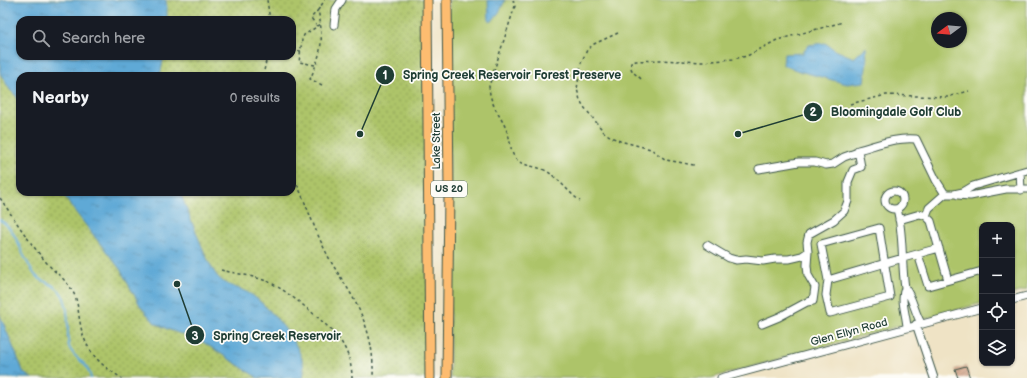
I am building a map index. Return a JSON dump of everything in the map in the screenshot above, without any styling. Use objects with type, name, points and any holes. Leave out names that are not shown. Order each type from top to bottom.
[{"type":"main road","name":"Lake Street","points":[[427,0],[430,378]]},
{"type":"main road","name":"Lake Street","points":[[447,0],[449,175],[447,378]]},
{"type":"street","points":[[334,25],[336,9],[342,0]]},
{"type":"street","points":[[759,169],[799,162],[815,162],[826,165],[833,164],[844,157],[858,152],[858,150],[892,140],[905,138],[916,139],[936,180],[945,194]]},
{"type":"street","points":[[762,324],[807,302],[813,301],[815,287],[808,275],[807,265],[807,242],[809,234],[834,220],[844,211],[848,201],[848,182],[852,170],[861,166],[858,152]]},
{"type":"street","points":[[926,216],[929,208],[945,194],[970,196],[1006,189],[1024,190],[1023,171],[973,186],[963,192],[954,194]]},
{"type":"street","points":[[990,181],[992,192]]},
{"type":"street","points":[[896,209],[899,220],[902,258],[904,288],[902,296],[907,327]]},
{"type":"street","points":[[899,220],[920,214],[926,216],[931,221],[948,280]]},
{"type":"street","points":[[879,228],[890,297],[830,312],[826,295],[828,280],[821,244],[879,228]]},
{"type":"street","points":[[708,245],[729,258],[736,260],[746,259],[763,261],[775,258],[789,259],[802,256],[808,252]]},
{"type":"street","points":[[828,280],[939,248]]},
{"type":"street","points":[[918,254],[928,286],[979,272]]},
{"type":"street","points":[[904,288],[910,295],[934,378]]},
{"type":"street","points":[[1015,299],[1027,296]]},
{"type":"street","name":"Glen Ellyn Road","points":[[721,378],[979,309]]},
{"type":"path","points":[[267,0],[269,16]]},
{"type":"path","points":[[317,26],[311,18],[325,0]]},
{"type":"path","points":[[513,0],[515,6],[489,86],[489,96],[508,134],[514,157],[523,163],[547,171],[580,201]]},
{"type":"path","points":[[318,10],[321,24],[321,52],[310,79],[322,85]]},
{"type":"path","points":[[641,79],[632,71],[630,66],[631,63],[659,60],[703,62],[733,59],[747,56],[777,40],[843,22]]},
{"type":"path","points":[[316,65],[299,62],[304,35],[321,24]]},
{"type":"path","points":[[618,33],[594,44],[587,50],[581,63],[577,89],[584,107],[604,132],[615,139],[651,149],[666,160],[694,165]]},
{"type":"path","points":[[296,50],[301,51]]},
{"type":"path","points":[[264,72],[266,60]]},
{"type":"path","points":[[850,104],[886,95],[947,97],[969,91]]},
{"type":"path","points":[[296,183],[327,254],[351,294],[366,325],[372,344],[374,362],[373,378]]},
{"type":"path","points":[[0,198],[24,234],[73,292],[80,326],[87,344],[95,358],[109,371],[122,378]]},
{"type":"path","points":[[220,270],[256,278],[272,284],[297,302],[326,326],[340,340],[350,360],[352,378]]},
{"type":"green space","points":[[0,0],[426,0],[429,378],[9,378],[0,367]]},
{"type":"green space","points":[[449,0],[1027,0],[1027,290],[1015,293],[1015,222],[979,222],[979,304],[711,378],[450,378]]},
{"type":"water","points":[[0,0],[166,0],[167,16],[16,16],[16,60],[163,60],[161,72],[16,72],[16,96],[10,90],[0,73]]},
{"type":"water","points":[[488,0],[505,0],[497,16],[489,22]]},
{"type":"water","points":[[825,43],[835,50],[854,58],[866,47],[867,61],[864,82],[847,84],[783,65],[784,54],[803,53],[808,45]]},
{"type":"water","points":[[64,196],[182,196],[209,263],[217,276],[229,285],[252,295],[279,321],[288,332],[301,356],[304,368],[303,378],[258,378],[203,342],[155,323],[141,307],[120,269]]},
{"type":"water","points":[[0,315],[24,373],[32,378],[0,378]]},
{"type":"building","points":[[966,366],[970,378],[958,378],[955,369]]},
{"type":"waterway","points":[[0,220],[15,236],[27,262],[35,274],[39,278],[56,287],[63,296],[66,305],[69,347],[76,357],[87,367],[91,378]]},
{"type":"place","name":"Spring Creek Reservoir Forest Preserve","points":[[360,134]]},
{"type":"place","name":"Bloomingdale Golf Club","points":[[738,134]]},
{"type":"place","name":"Spring Creek Reservoir","points":[[177,284]]}]
